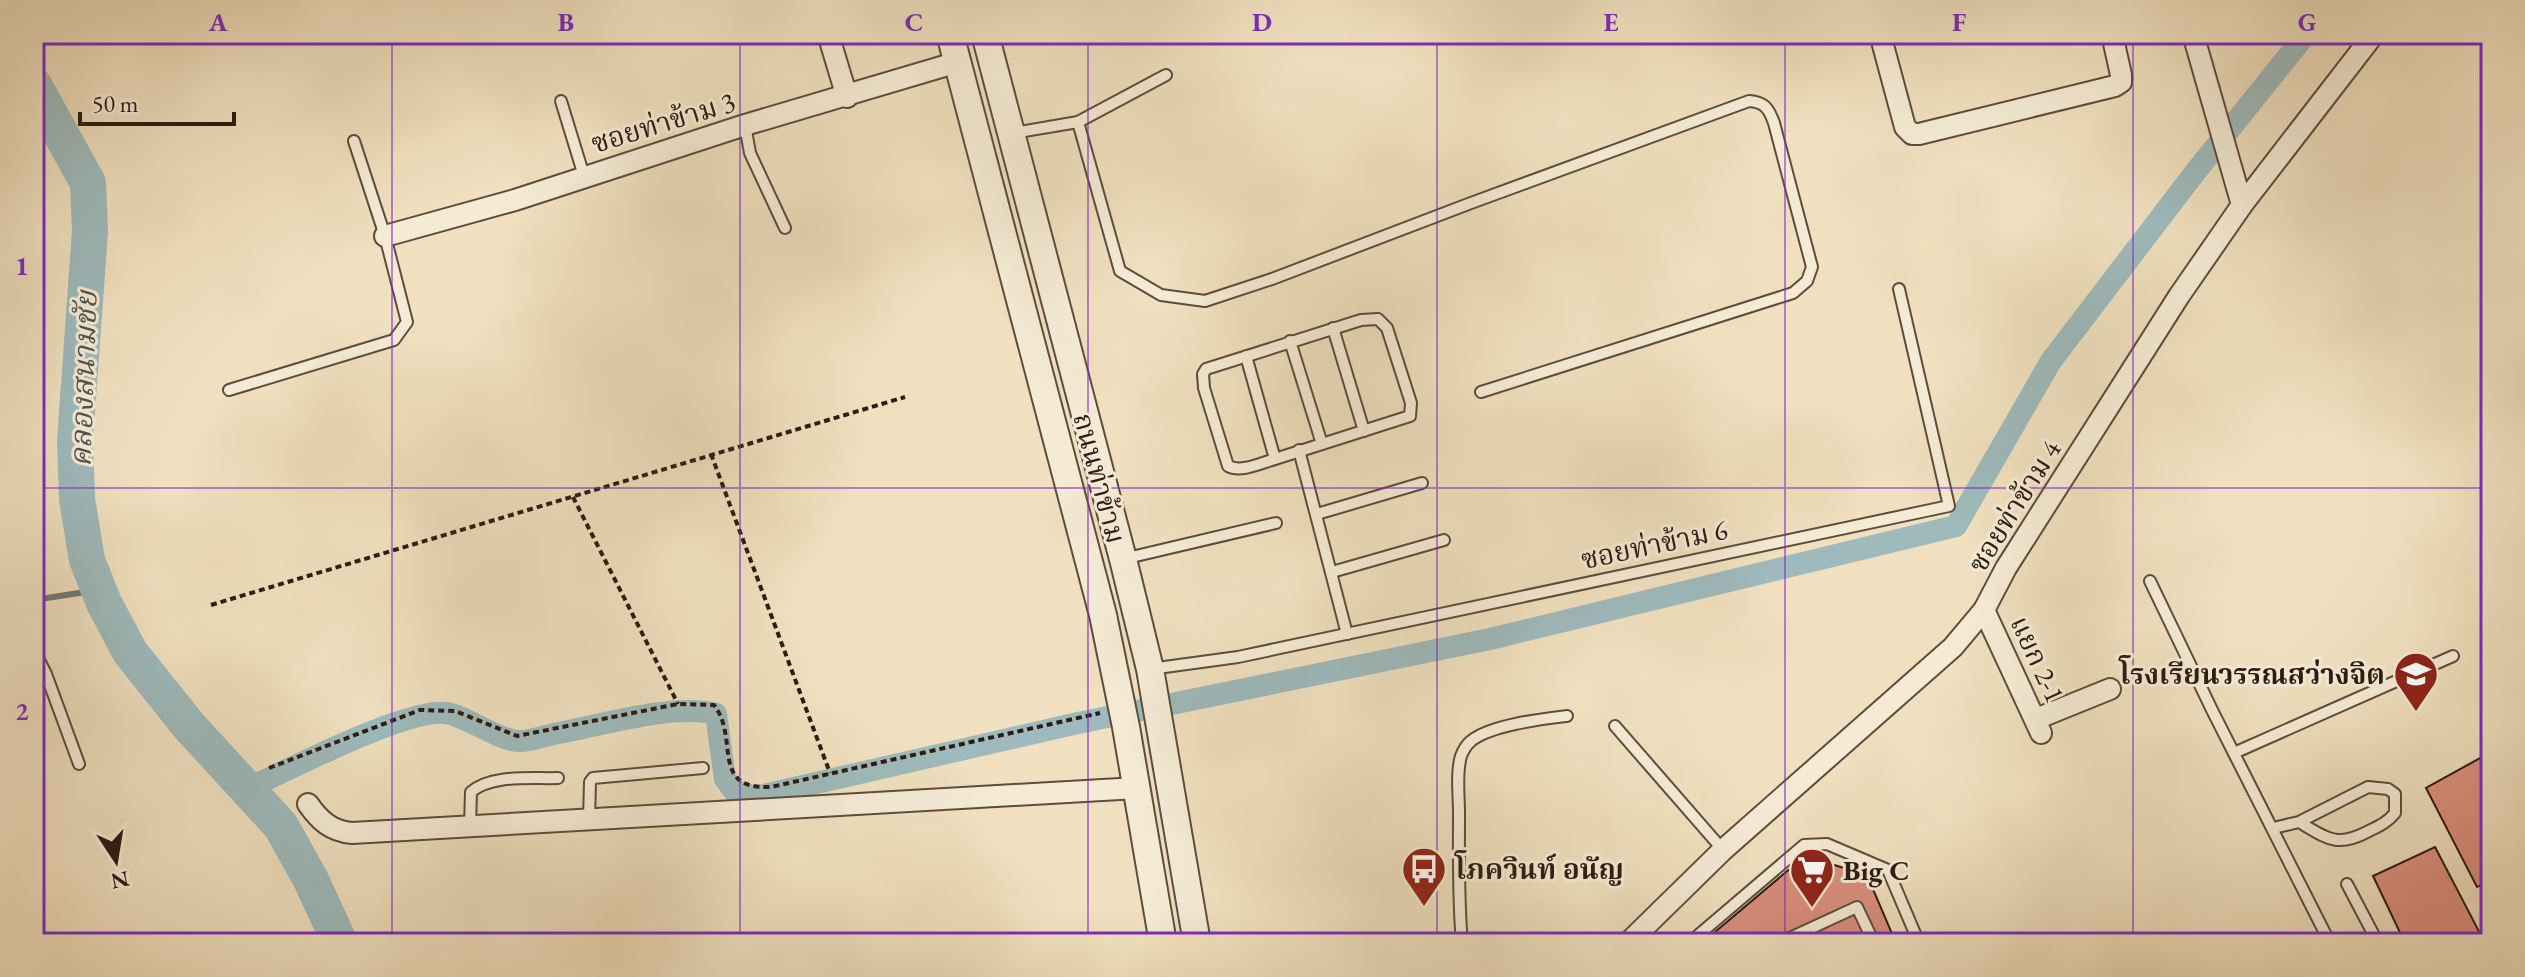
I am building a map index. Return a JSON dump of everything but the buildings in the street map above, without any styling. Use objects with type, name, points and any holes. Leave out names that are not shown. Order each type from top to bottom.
[{"type":"street","points":[[828,34],[847,97]]},
{"type":"street","name":"ถนนท่าข้าม","points":[[950,34],[1103,615],[1163,943]]},
{"type":"street","name":"ถนนท่าข้าม","points":[[985,34],[1151,677],[1197,943]]},
{"type":"street","points":[[1880,34],[1905,127],[1912,134],[2115,86],[2121,82],[2121,75],[2112,34]]},
{"type":"street","points":[[2193,34],[2242,205]]},
{"type":"street","name":"ซอยท่าข้าม 4","points":[[1628,943],[1723,850],[1953,647],[1984,610],[2006,568],[2146,348],[2242,205],[2374,34]]},
{"type":"street","name":"ซอยท่าข้าม 3","points":[[385,236],[515,200],[745,125],[958,62]]},
{"type":"street","name":"แยก 2-1","points":[[1984,610],[2038,726],[2110,689]]},
{"type":"street","points":[[308,804],[318,817],[337,832],[352,833],[1137,788]]},
{"type":"lane","points":[[1012,133],[1078,122],[1166,75]]},
{"type":"lane","points":[[561,101],[584,176]]},
{"type":"lane","points":[[1078,122],[1120,271],[1161,295],[1205,301],[1272,279],[1749,101],[1766,106],[1774,123],[1812,267],[1807,281],[1793,293],[1481,392]]},
{"type":"lane","points":[[745,125],[750,153],[785,228]]},
{"type":"lane","points":[[229,390],[394,340],[402,333],[407,322],[385,236],[354,141]]},
{"type":"lane","name":"ซอยท่าข้าม 6","points":[[1151,677],[1949,506],[1899,289]]},
{"type":"lane","points":[[1370,319],[1383,323],[1411,403],[1410,416],[1275,459],[1240,468],[1228,466],[1204,388],[1203,374],[1206,369],[1290,341],[1370,319]]},
{"type":"lane","points":[[1333,328],[1364,431]]},
{"type":"lane","points":[[1290,341],[1322,444]]},
{"type":"lane","points":[[1246,356],[1275,459]]},
{"type":"lane","points":[[1299,450],[1347,634]]},
{"type":"lane","points":[[1317,514],[1422,483]]},
{"type":"lane","points":[[1123,559],[1276,523]]},
{"type":"lane","points":[[1332,572],[1444,540]]},
{"type":"lane","points":[[2150,581],[2330,943]]},
{"type":"lane","points":[[34,650],[79,764]]},
{"type":"lane","points":[[2234,753],[2453,656]]},
{"type":"lane","points":[[1462,943],[1459,796],[1460,758],[1464,748],[1472,739],[1506,727],[1567,716]]},
{"type":"lane","points":[[1615,726],[1723,850]]},
{"type":"lane","points":[[589,820],[590,782],[593,778],[703,768]]},
{"type":"lane","points":[[470,827],[471,792],[479,785],[558,778]]},
{"type":"lane","points":[[2273,828],[2299,822],[2368,787],[2388,789],[2395,794],[2395,813],[2389,821],[2350,841],[2327,839],[2299,822]]},
{"type":"lane","points":[[1689,943],[1804,845],[1811,843],[1827,844],[1888,870],[1919,943]]},
{"type":"lane","points":[[2347,884],[2378,943]]},
{"type":"lane","points":[[1779,943],[1857,907],[1874,943]]},
{"type":"path","points":[[211,605],[905,397]]},
{"type":"path","points":[[711,454],[830,773]]},
{"type":"path","points":[[573,497],[678,704]]},
{"type":"path","points":[[269,768],[420,710],[455,711],[517,736],[678,704],[714,705],[725,727],[731,772],[743,784],[755,788],[771,787],[1123,713]]},
{"type":"waterway","points":[[247,789],[346,742],[427,714],[454,715],[501,737],[522,741],[657,713],[698,711],[716,714],[725,779],[733,790],[755,797],[1078,723],[1490,639],[1956,526],[2051,361],[2193,175],[2306,34]]},
{"type":"waterway","name":"คลองสนามชัย","points":[[34,85],[88,183],[90,231],[75,440],[77,499],[87,560],[104,603],[130,652],[189,726],[281,826],[311,880],[340,943]]},
{"type":"waterway","points":[[34,600],[98,590]]},
{"type":"place","name":"โรงเรียนวรรณสว่างจิต","points":[[2416,713]]},
{"type":"place","name":"โภควินท์ อนัญ","points":[[1424,908]]},
{"type":"place","name":"Big C","points":[[1812,909]]}]
